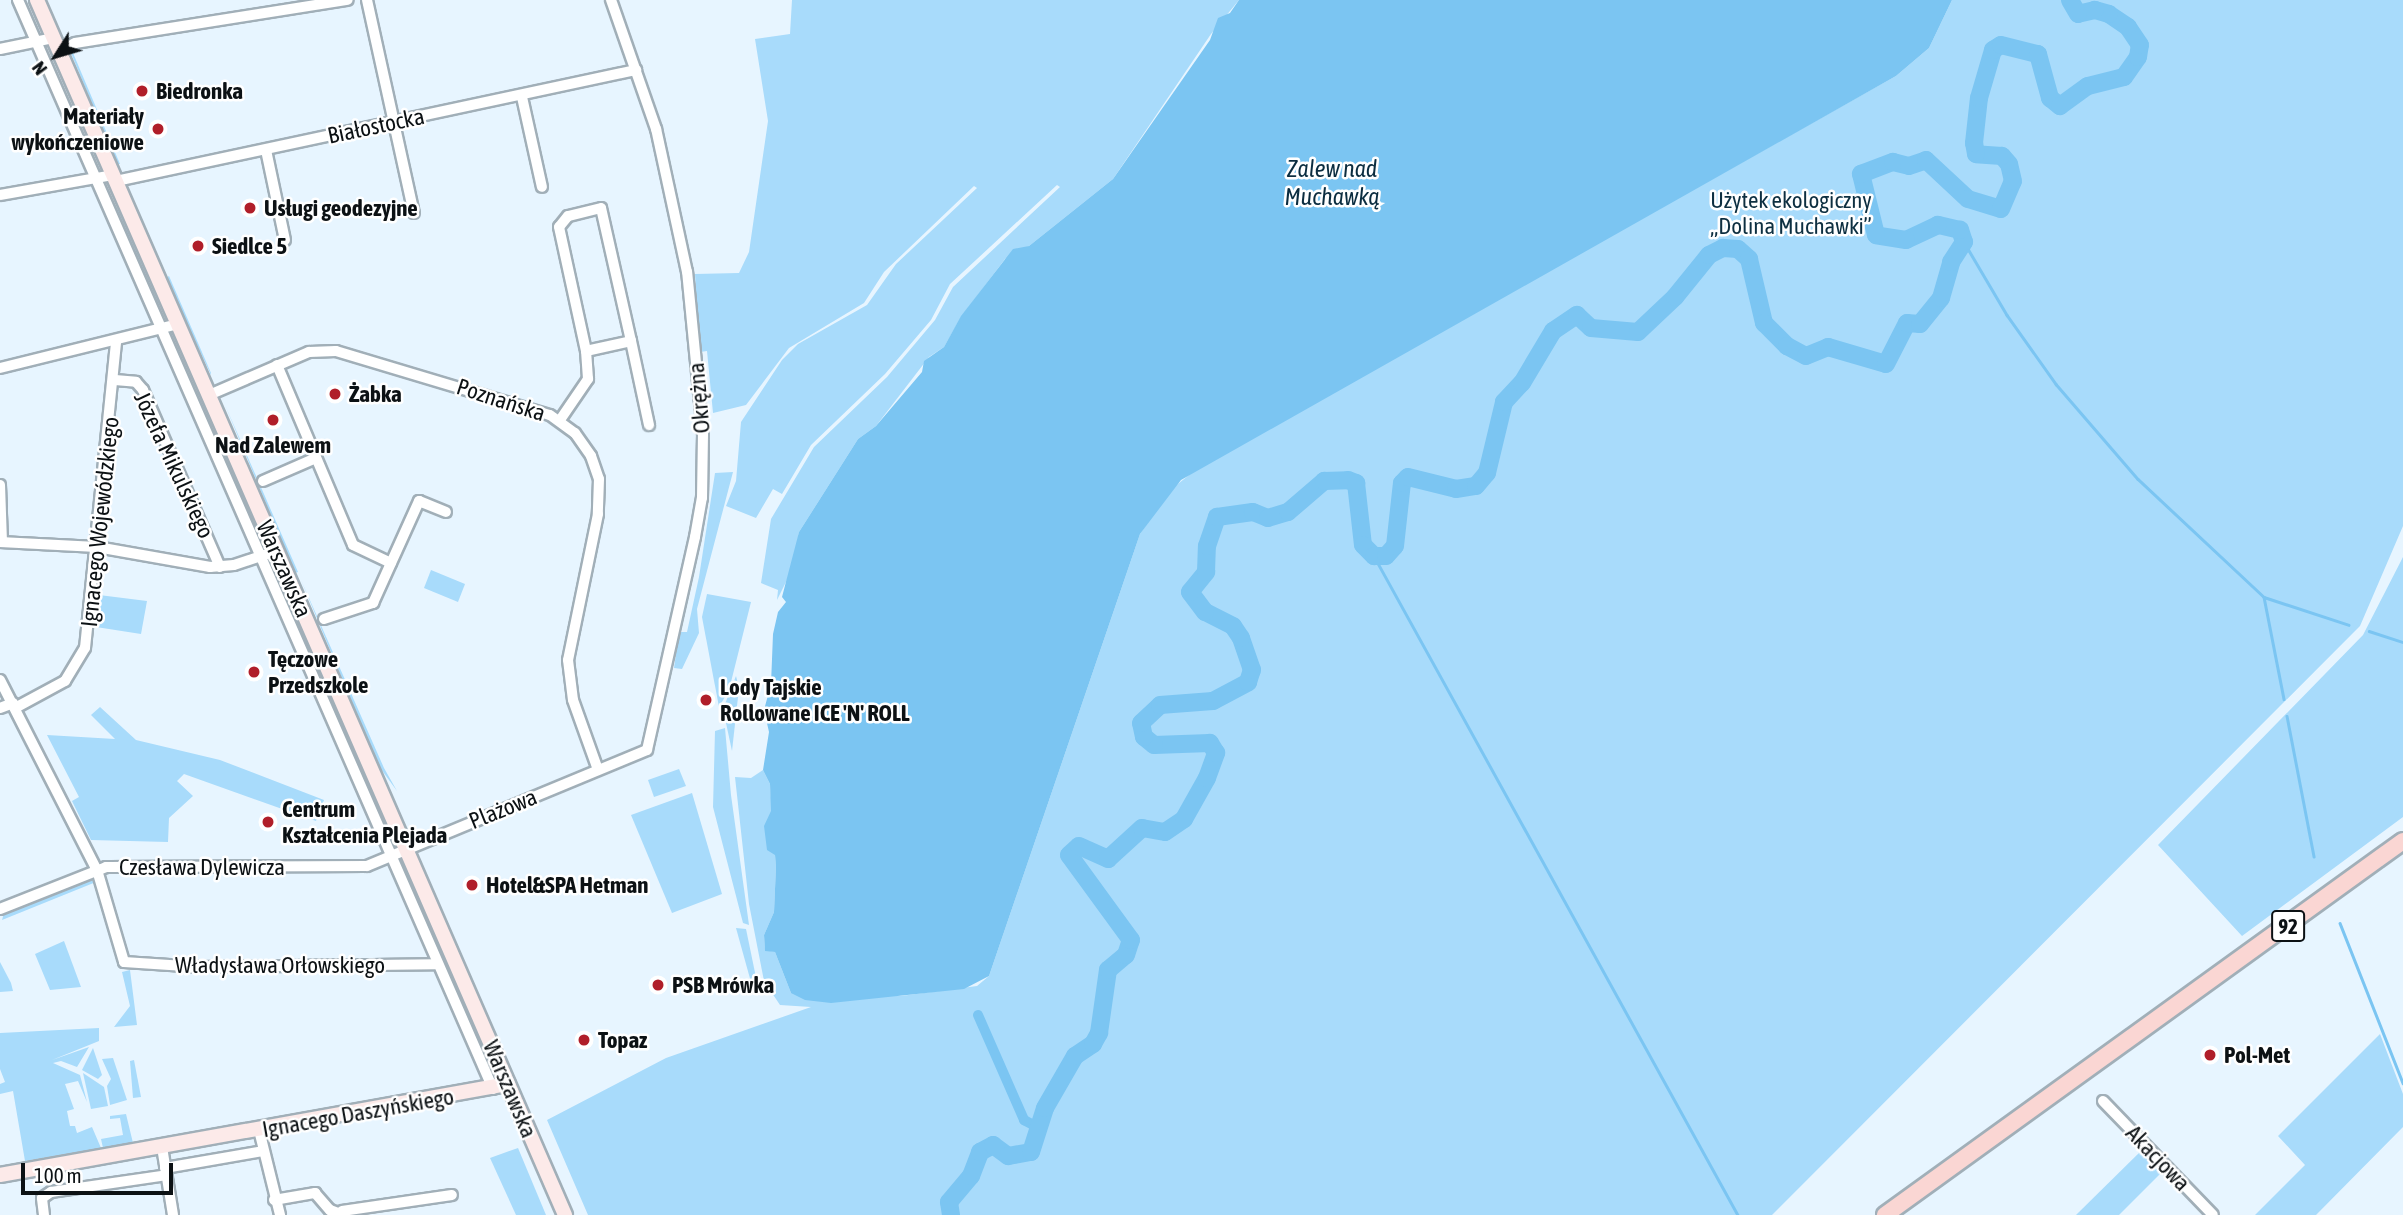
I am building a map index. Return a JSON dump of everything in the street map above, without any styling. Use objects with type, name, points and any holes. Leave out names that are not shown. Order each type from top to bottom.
[{"type":"main road","name":"Warszawska","points":[[37,0],[565,1215]]},
{"type":"main road","name":"92","points":[[1885,1215],[2403,841]]},
{"type":"main road","name":"Ignacego Daszyńskiego","points":[[0,1175],[493,1089],[508,1084]]},
{"type":"street","points":[[18,0],[435,964],[493,1089]]},
{"type":"street","points":[[0,49],[36,43],[75,43],[348,0]]},
{"type":"street","points":[[367,0],[414,212]]},
{"type":"street","name":"Okrężna","points":[[598,770],[646,750],[652,734],[695,537],[704,471],[687,272],[656,129],[611,0]]},
{"type":"street","name":"Białostocka","points":[[0,195],[114,178],[266,150],[522,97],[636,70]]},
{"type":"street","points":[[522,97],[542,187]]},
{"type":"street","points":[[266,150],[285,240]]},
{"type":"street","points":[[561,420],[588,379],[586,351],[559,227],[568,216],[601,208],[649,425]]},
{"type":"street","points":[[0,368],[116,343],[178,324]]},
{"type":"street","points":[[586,351],[631,341]]},
{"type":"street","name":"Ignacego Wojewódzkiego","points":[[0,708],[14,705],[65,681],[83,653],[91,621],[115,380],[116,343]]},
{"type":"street","name":"Poznańska","points":[[209,395],[309,352],[337,351],[561,420],[584,444],[599,479],[598,514],[568,660],[573,699],[598,770]]},
{"type":"street","points":[[276,365],[353,545],[391,563]]},
{"type":"street","name":"Józefa Mikulskiego","points":[[115,380],[135,382],[144,390],[220,567]]},
{"type":"street","points":[[263,481],[316,458]]},
{"type":"street","points":[[0,485],[1,542],[97,547],[220,567],[276,551]]},
{"type":"street","points":[[324,619],[373,603],[419,501],[446,512]]},
{"type":"street","points":[[0,680],[97,870]]},
{"type":"street","name":"Plażowa","points":[[408,850],[598,770]]},
{"type":"street","name":"Czesława Dylewicza","points":[[0,909],[97,870],[343,868],[408,850]]},
{"type":"street","name":"Władysława Orłowskiego","points":[[97,870],[124,962],[200,967],[435,964]]},
{"type":"street","name":"Akacjowa","points":[[2103,1101],[2213,1215]]},
{"type":"street","points":[[259,1130],[274,1200],[280,1215]]},
{"type":"street","points":[[162,1147],[173,1215]]},
{"type":"street","points":[[44,1215],[42,1198],[51,1192],[166,1172],[263,1151]]},
{"type":"street","points":[[274,1200],[315,1193],[330,1210],[342,1213],[452,1195]]},
{"type":"green space","points":[[792,0],[1239,0],[1211,34],[1113,179],[1029,246],[1005,259],[961,317],[944,347],[929,357],[876,426],[858,439],[799,532],[793,568],[777,600],[778,590],[761,583],[771,519],[814,447],[887,377],[935,320],[953,287],[1060,187],[1057,185],[950,284],[931,320],[885,374],[811,445],[782,494],[773,489],[756,518],[726,506],[736,481],[741,422],[782,360],[798,344],[867,305],[896,264],[977,188],[974,186],[884,272],[864,303],[789,348],[746,405],[713,413],[707,351],[700,352],[699,346],[695,274],[739,273],[749,252],[768,121],[755,39],[790,34]]},
{"type":"green space","name":"Użytek ekologiczny „Dolina Muchawki”","points":[[1952,0],[2403,0],[2403,526],[2360,626],[1772,1215],[588,1215],[547,1120],[666,1058],[811,1007],[780,1005],[764,981],[749,904],[735,777],[751,778],[763,770],[770,784],[776,866],[774,912],[764,935],[765,950],[775,952],[791,993],[901,996],[977,986],[989,976],[1140,534],[1169,491],[1203,464],[1896,76],[1929,48]]},
{"type":"green space","points":[[73,53],[120,164],[117,164]]},
{"type":"green space","points":[[118,209],[159,304],[162,318],[114,211]]},
{"type":"green space","points":[[169,276],[211,373],[211,375],[166,278]]},
{"type":"green space","points":[[170,339],[176,344],[260,544]]},
{"type":"green space","points":[[225,405],[298,572],[295,573]]},
{"type":"green space","points":[[733,472],[697,609],[699,633],[682,669],[674,668],[679,632],[687,632],[699,577],[715,473]]},
{"type":"green space","points":[[2403,557],[2403,817],[2242,936],[2158,845],[2363,635]]},
{"type":"green space","points":[[431,570],[465,584],[458,602],[424,588]]},
{"type":"green space","points":[[301,580],[384,768],[397,791],[378,765]]},
{"type":"green space","points":[[707,594],[751,602],[729,690],[719,707],[702,617]]},
{"type":"green space","points":[[99,595],[147,601],[141,634],[96,627]]},
{"type":"green space","points":[[736,676],[739,688],[732,751],[723,709]]},
{"type":"green space","points":[[329,701],[384,821],[379,824]]},
{"type":"green space","points":[[100,707],[136,740],[220,760],[324,800],[316,821],[184,774],[177,781],[193,796],[169,818],[168,842],[91,840],[72,801],[79,797],[47,735],[115,739],[91,715]]},
{"type":"green space","points":[[725,728],[731,795],[749,925],[743,923],[713,807],[715,731]]},
{"type":"green space","points":[[679,769],[686,786],[654,797],[648,780]]},
{"type":"green space","points":[[692,793],[722,894],[672,913],[631,815]]},
{"type":"green space","points":[[88,880],[96,882],[2,920],[4,913]]},
{"type":"green space","points":[[736,928],[746,929],[759,992],[754,993]]},
{"type":"green space","points":[[64,941],[81,987],[50,990],[35,954]]},
{"type":"green space","points":[[0,962],[11,983],[13,991],[0,992]]},
{"type":"green space","points":[[130,970],[137,1025],[114,1027],[130,1006],[122,972]]},
{"type":"green space","points":[[99,1028],[99,1041],[52,1060],[89,1047],[77,1067],[61,1061],[53,1063],[80,1075],[87,1102],[78,1081],[65,1084],[74,1109],[67,1111],[70,1126],[75,1126],[77,1133],[92,1127],[101,1148],[25,1161],[13,1091],[0,1094],[0,1084],[5,1082],[0,1069],[0,1033]]},
{"type":"green space","points":[[2380,1034],[2403,1094],[2403,1127],[2316,1215],[2255,1215],[2305,1165],[2278,1136]]},
{"type":"green space","points":[[93,1048],[102,1075],[98,1079],[82,1070]]},
{"type":"green space","points":[[113,1058],[127,1100],[110,1105],[107,1086],[111,1079],[102,1059]]},
{"type":"green space","points":[[134,1060],[141,1097],[133,1098],[130,1061]]},
{"type":"green space","points":[[83,1073],[104,1087],[108,1106],[91,1109]]},
{"type":"green space","points":[[126,1114],[133,1143],[103,1148],[101,1139],[123,1135],[120,1118],[110,1119],[110,1116]]},
{"type":"green space","points":[[518,1148],[546,1215],[516,1215],[490,1158]]},
{"type":"green space","points":[[2144,1148],[2165,1169],[2119,1215],[2076,1215]]},
{"type":"water","name":"Zalew nad Muchawką","points":[[1239,0],[1952,0],[1929,48],[1896,76],[1181,480],[1140,534],[989,976],[964,989],[831,1003],[805,1000],[791,993],[775,952],[765,951],[764,935],[774,912],[776,866],[775,855],[767,850],[764,826],[771,811],[770,784],[763,770],[769,732],[764,710],[771,684],[773,634],[778,612],[786,602],[782,597],[799,532],[858,439],[876,426],[922,372],[924,361],[944,347],[961,316],[1013,249],[1029,246],[1113,179],[1210,40],[1218,18],[1230,13]]},
{"type":"waterway","points":[[951,1215],[949,1202],[971,1176],[980,1152],[993,1145],[1008,1156],[1031,1152],[1045,1108],[1075,1056],[1093,1044],[1099,1033],[1108,970],[1126,955],[1131,940],[1069,855],[1079,846],[1108,859],[1142,828],[1165,832],[1184,819],[1207,778],[1216,753],[1210,743],[1154,745],[1144,737],[1141,723],[1160,705],[1213,701],[1248,682],[1252,670],[1241,638],[1233,626],[1205,612],[1190,592],[1206,572],[1207,546],[1217,517],[1253,512],[1268,518],[1288,512],[1324,481],[1348,480],[1356,483],[1363,545],[1374,556],[1386,556],[1395,546],[1402,483],[1408,477],[1456,489],[1476,486],[1487,473],[1504,402],[1522,383],[1553,331],[1577,315],[1591,328],[1638,332],[1675,297],[1709,255],[1723,248],[1738,249],[1749,259],[1764,323],[1787,346],[1806,356],[1828,347],[1886,364],[1907,323],[1920,324],[1941,298],[1951,262],[1964,242],[1960,230],[1938,225],[1906,240],[1876,235],[1861,174],[1893,162],[1909,166],[1926,160],[1968,199],[2001,209],[2013,181],[2009,164],[2002,156],[1976,154],[1974,143],[1979,98],[1993,50],[2001,45],[2038,54],[2050,98],[2060,106],[2088,86],[2124,77],[2138,57],[2140,45],[2128,27],[2109,14],[2095,10],[2078,14],[2070,0]]},
{"type":"waterway","points":[[1964,242],[2007,315],[2056,384],[2138,479],[2264,597],[2349,625]]},
{"type":"waterway","points":[[1374,556],[1738,1215]]},
{"type":"waterway","points":[[2264,597],[2284,699]]},
{"type":"waterway","points":[[2369,631],[2403,642]]},
{"type":"waterway","points":[[2287,716],[2314,856]]},
{"type":"waterway","points":[[2340,923],[2403,1083]]},
{"type":"waterway","points":[[978,1015],[1024,1120],[1039,1128]]},
{"type":"place","name":"Biedronka","points":[[142,91]]},
{"type":"place","name":"Materiały wykończeniowe","points":[[158,129]]},
{"type":"place","name":"Usługi geodezyjne","points":[[250,208]]},
{"type":"place","name":"Siedlce 5","points":[[198,246]]},
{"type":"place","name":"Żabka","points":[[335,394]]},
{"type":"place","name":"Nad Zalewem","points":[[273,420]]},
{"type":"place","name":"Tęczowe Przedszkole","points":[[254,672]]},
{"type":"place","name":"Lody Tajskie Rollowane ICE 'N' ROLL","points":[[706,700]]},
{"type":"place","name":"Centrum Kształcenia Plejada","points":[[268,822]]},
{"type":"place","name":"Hotel&SPA Hetman","points":[[472,885]]},
{"type":"place","name":"PSB Mrówka","points":[[658,985]]},
{"type":"place","name":"Topaz","points":[[584,1040]]},
{"type":"place","name":"Pol-Met","points":[[2210,1055]]}]
